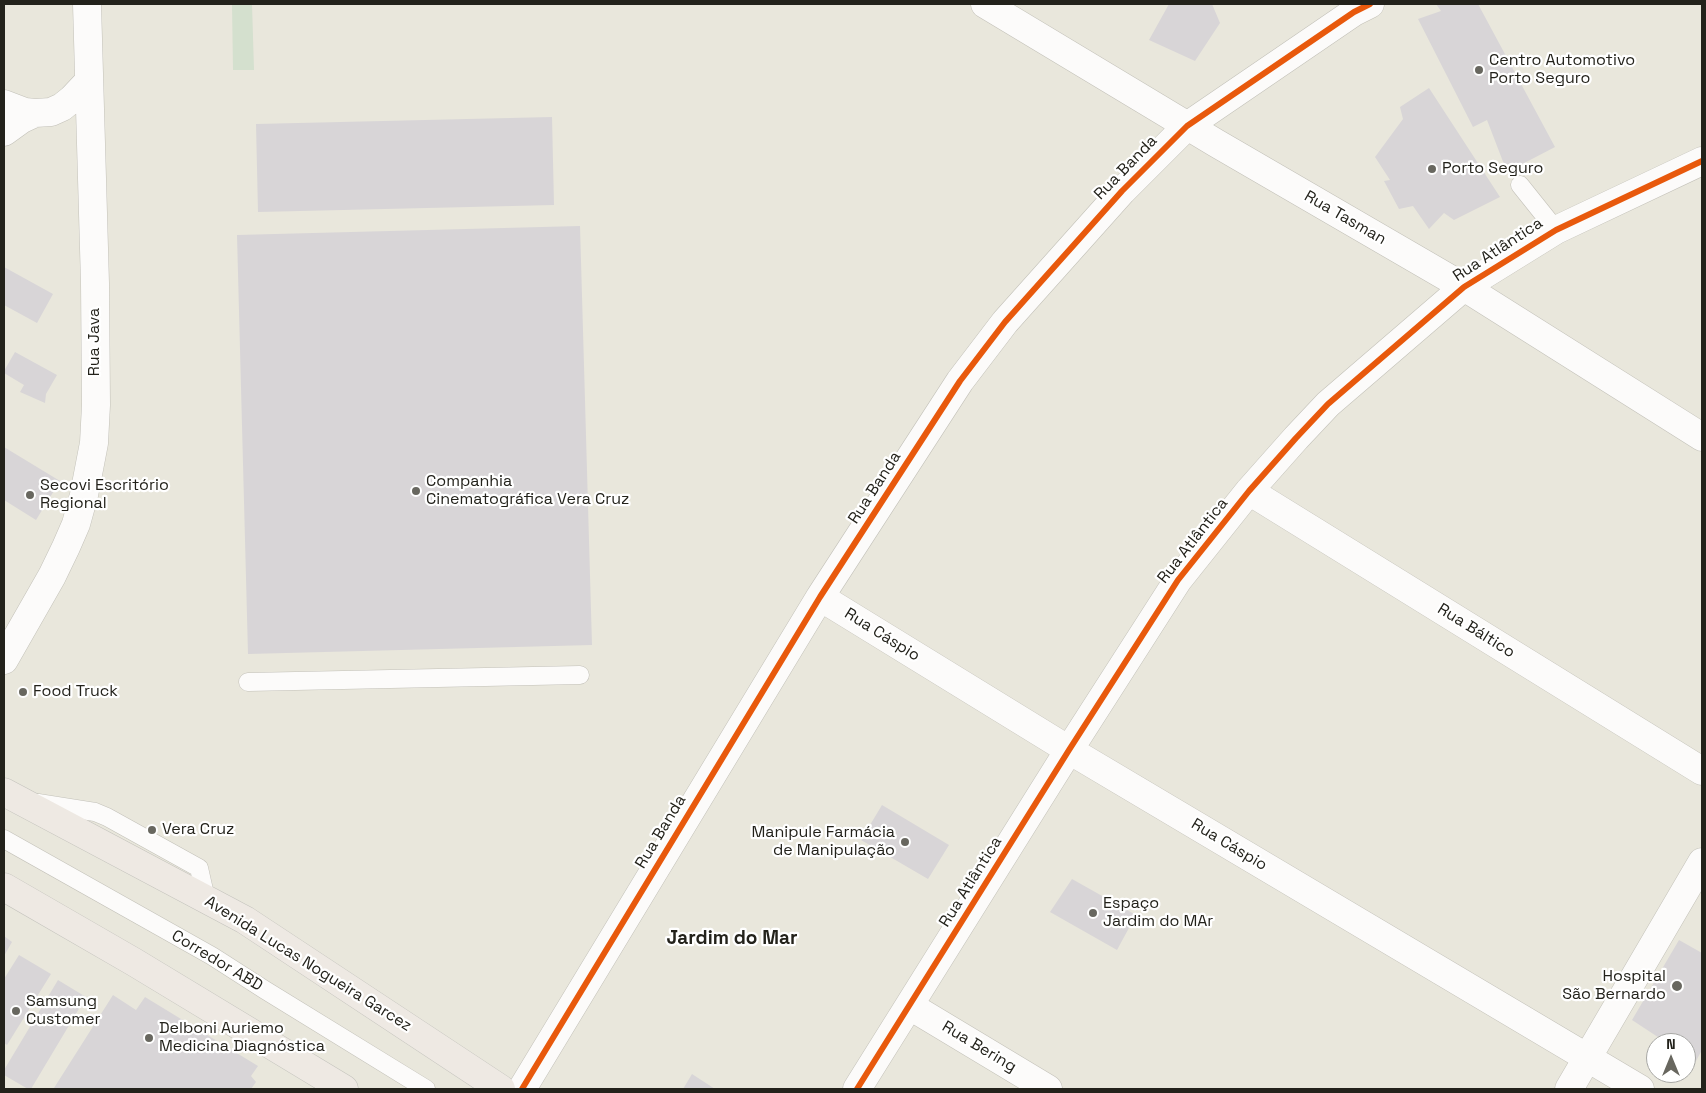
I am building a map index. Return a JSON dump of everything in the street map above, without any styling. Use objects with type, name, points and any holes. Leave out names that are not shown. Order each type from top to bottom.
[{"type":"main road","name":"Avenida Lucas Nogueira Garcez","points":[[11,796],[245,920],[501,1089]]},
{"type":"main road","points":[[4,887],[142,967],[344,1089]]},
{"type":"street","name":"Rua Java","points":[[4,660],[52,576],[66,547],[84,495],[91,460],[96,405],[95,292],[86,4]]},
{"type":"street","name":"Rua Tasman","points":[[985,4],[1187,126],[1464,287],[1702,437]]},
{"type":"street","name":"Rua Banda","points":[[522,1089],[820,597],[963,377],[1000,329],[1122,191],[1187,126],[1354,12],[1370,4]]},
{"type":"street","points":[[4,104],[35,113],[51,112],[62,107],[81,91],[88,82]]},
{"type":"street","points":[[4,132],[22,119],[35,113]]},
{"type":"street","name":"Rua Atlântica","points":[[857,1089],[1069,750],[1178,580],[1249,491],[1296,438],[1328,404],[1464,287],[1556,230],[1702,162]]},
{"type":"street","name":"Rua Báltico","points":[[1249,491],[1702,771]]},
{"type":"street","name":"Rua Cáspio","points":[[820,597],[1069,750],[1640,1089]]},
{"type":"street","points":[[1569,1089],[1702,862]]},
{"type":"street","name":"Rua Bering","points":[[910,1006],[1048,1089]]},
{"type":"lane","points":[[1520,185],[1556,230]]},
{"type":"lane","points":[[248,682],[580,675]]},
{"type":"lane","name":"Corredor ABD","points":[[4,839],[212,956],[426,1089]]},
{"type":"green space","points":[[232,4],[252,4],[254,70],[233,70]]},
{"type":"building","points":[[1169,4],[1212,4],[1220,23],[1195,61],[1149,40]]},
{"type":"building","name":"Centro Automotivo Porto Seguro","points":[[1436,4],[1478,4],[1555,147],[1507,172],[1487,120],[1473,127],[1418,19],[1441,11]]},
{"type":"building","name":"Porto Seguro","points":[[1429,88],[1500,197],[1454,220],[1444,213],[1429,229],[1413,206],[1399,209],[1384,181],[1390,180],[1375,157],[1403,119],[1400,107]]},
{"type":"building","points":[[552,117],[554,205],[258,212],[256,124]]},
{"type":"building","name":"Companhia Cinematográfica Vera Cruz","points":[[580,226],[592,645],[248,654],[237,235]]},
{"type":"building","points":[[4,267],[53,294],[37,323],[4,305]]},
{"type":"building","points":[[15,352],[57,375],[46,394],[45,403],[20,392],[24,385],[4,373]]},
{"type":"building","points":[[4,447],[60,481],[36,520],[4,500]]},
{"type":"building","name":"Manipule Farmácia de Manipulação","points":[[882,805],[949,845],[928,879],[861,840]]},
{"type":"building","name":"Espaço Jardim do MAr","points":[[1072,879],[1136,915],[1117,950],[1050,912]]},
{"type":"building","points":[[4,936],[12,942],[4,956]]},
{"type":"building","name":"Hospital São Bernardo","points":[[1679,940],[1702,953],[1702,1050],[1696,1061],[1696,1033],[1652,1033],[1632,1020]]},
{"type":"building","name":"Samsung Customer","points":[[19,955],[51,974],[7,1045],[4,1043],[4,979]]},
{"type":"building","points":[[58,980],[86,997],[31,1089],[28,1089],[4,1075],[4,1070]]},
{"type":"building","name":"Delboni Auriemo Medicina Diagnóstica","points":[[113,995],[136,1010],[145,997],[258,1066],[251,1076],[256,1082],[251,1089],[54,1088]]},
{"type":"building","points":[[692,1074],[715,1089],[683,1089]]},
{"type":"cycle path","points":[[522,1089],[820,597],[960,381],[1005,322],[1122,191],[1187,126],[1354,12],[1370,4]]},
{"type":"cycle path","points":[[857,1089],[1069,750],[1178,580],[1249,491],[1296,438],[1328,404],[1464,287],[1556,230],[1702,161]]},
{"type":"place","name":"Centro Automotivo Porto Seguro","points":[[1479,70]]},
{"type":"place","name":"Porto Seguro","points":[[1432,169]]},
{"type":"place","name":"Companhia Cinematográfica Vera Cruz","points":[[416,491]]},
{"type":"place","name":"Secovi Escritório Regional","points":[[30,495]]},
{"type":"place","name":"Food Truck","points":[[23,692]]},
{"type":"place","name":"Vera Cruz","points":[[152,830]]},
{"type":"place","name":"Manipule Farmácia de Manipulação","points":[[905,842]]},
{"type":"place","name":"Espaço Jardim do MAr","points":[[1093,913]]},
{"type":"place","name":"Hospital São Bernardo","points":[[1677,986]]},
{"type":"place","name":"Samsung Customer","points":[[16,1011]]},
{"type":"place","name":"Delboni Auriemo Medicina Diagnóstica","points":[[149,1038]]},
{"type":"district","name":"Jardim do Mar","points":[[732,939]]}]
